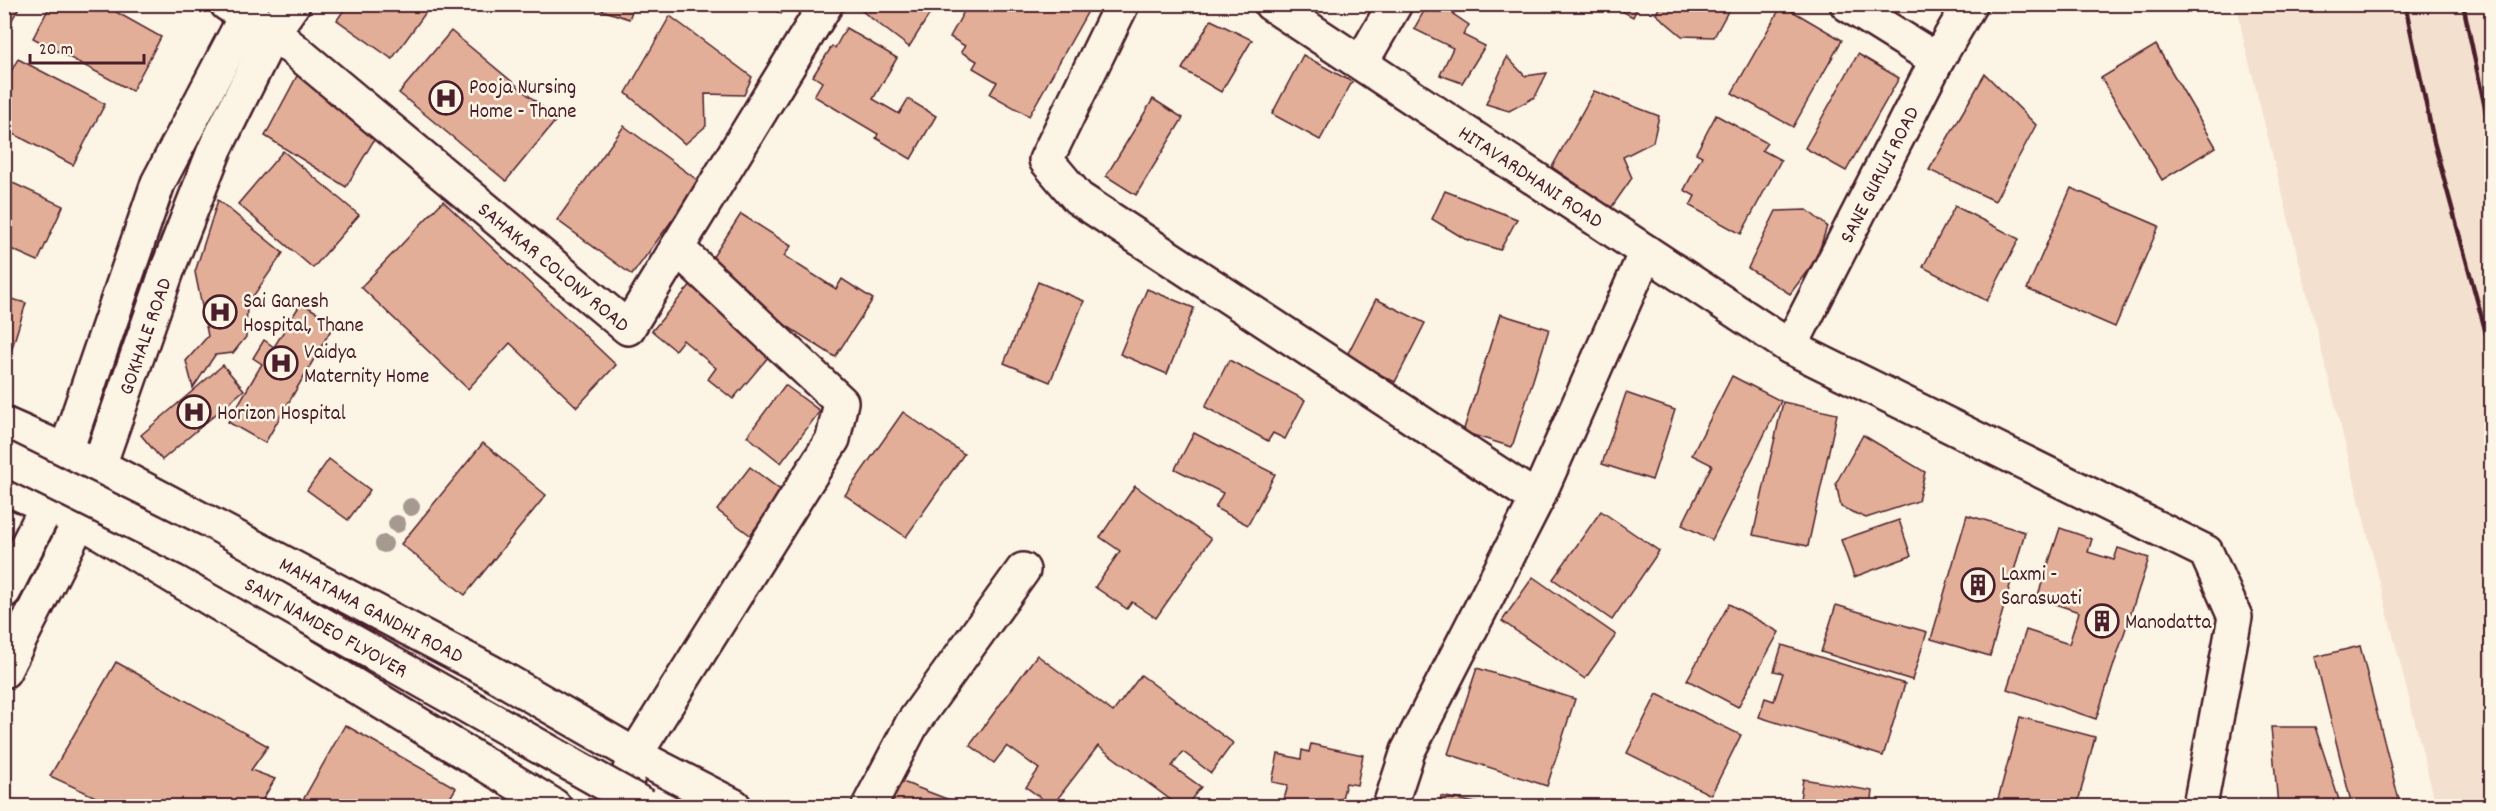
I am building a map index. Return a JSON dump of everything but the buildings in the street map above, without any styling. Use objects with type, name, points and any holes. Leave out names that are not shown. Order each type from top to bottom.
[{"type":"street","name":"GOKHALE ROAD","points":[[4,671],[80,520],[167,271],[215,149],[273,32],[293,4]]},
{"type":"street","name":"SAHAKAR COLONY ROAD","points":[[273,32],[628,328],[826,4]]},
{"type":"street","points":[[1122,4],[1046,160],[1078,198],[1537,499]]},
{"type":"street","name":"HITAVARDHANI ROAD","points":[[1271,4],[1790,347],[2206,552],[2235,617],[2200,807]]},
{"type":"street","points":[[1361,63],[1395,4]]},
{"type":"street","points":[[1847,4],[1937,60]]},
{"type":"street","name":"SANE GURUJI ROAD","points":[[1790,347],[1937,60],[1970,4]]},
{"type":"street","name":"GOKHALE ROAD","points":[[4,591],[47,506],[158,183],[241,8]]},
{"type":"street","points":[[241,8],[273,32]]},
{"type":"street","points":[[618,807],[635,755],[833,439],[841,402],[677,249]]},
{"type":"street","points":[[1390,807],[1408,751],[1537,499],[1646,252]]},
{"type":"street","name":"MAHATAMA GANDHI ROAD","points":[[4,424],[100,466],[489,671],[635,755],[734,807]]},
{"type":"street","name":"SANT NAMDEO FLYOVER","points":[[4,458],[192,551],[645,807]]},
{"type":"street","points":[[4,487],[80,520],[554,807]]},
{"type":"street","points":[[869,807],[912,723],[1023,570]]},
{"type":"shaded area","points":[[2237,5],[2491,5],[2491,806],[2436,806],[2244,42]]},
{"type":"railway","points":[[2405,4],[2434,142],[2492,355]]},
{"type":"railway","points":[[2463,4],[2492,141]]},
{"type":"place","name":"Pooja Nursing Home - Thane","points":[[446,98]]},
{"type":"place","name":"Sai Ganesh Hospital, Thane","points":[[220,312]]},
{"type":"place","name":"Vaidya Maternity Home","points":[[281,363]]},
{"type":"place","name":"Horizon Hospital","points":[[194,412]]},
{"type":"place","name":"Laxmi - Saraswati","points":[[1978,585]]},
{"type":"place","name":"Manodatta","points":[[2102,621]]}]
